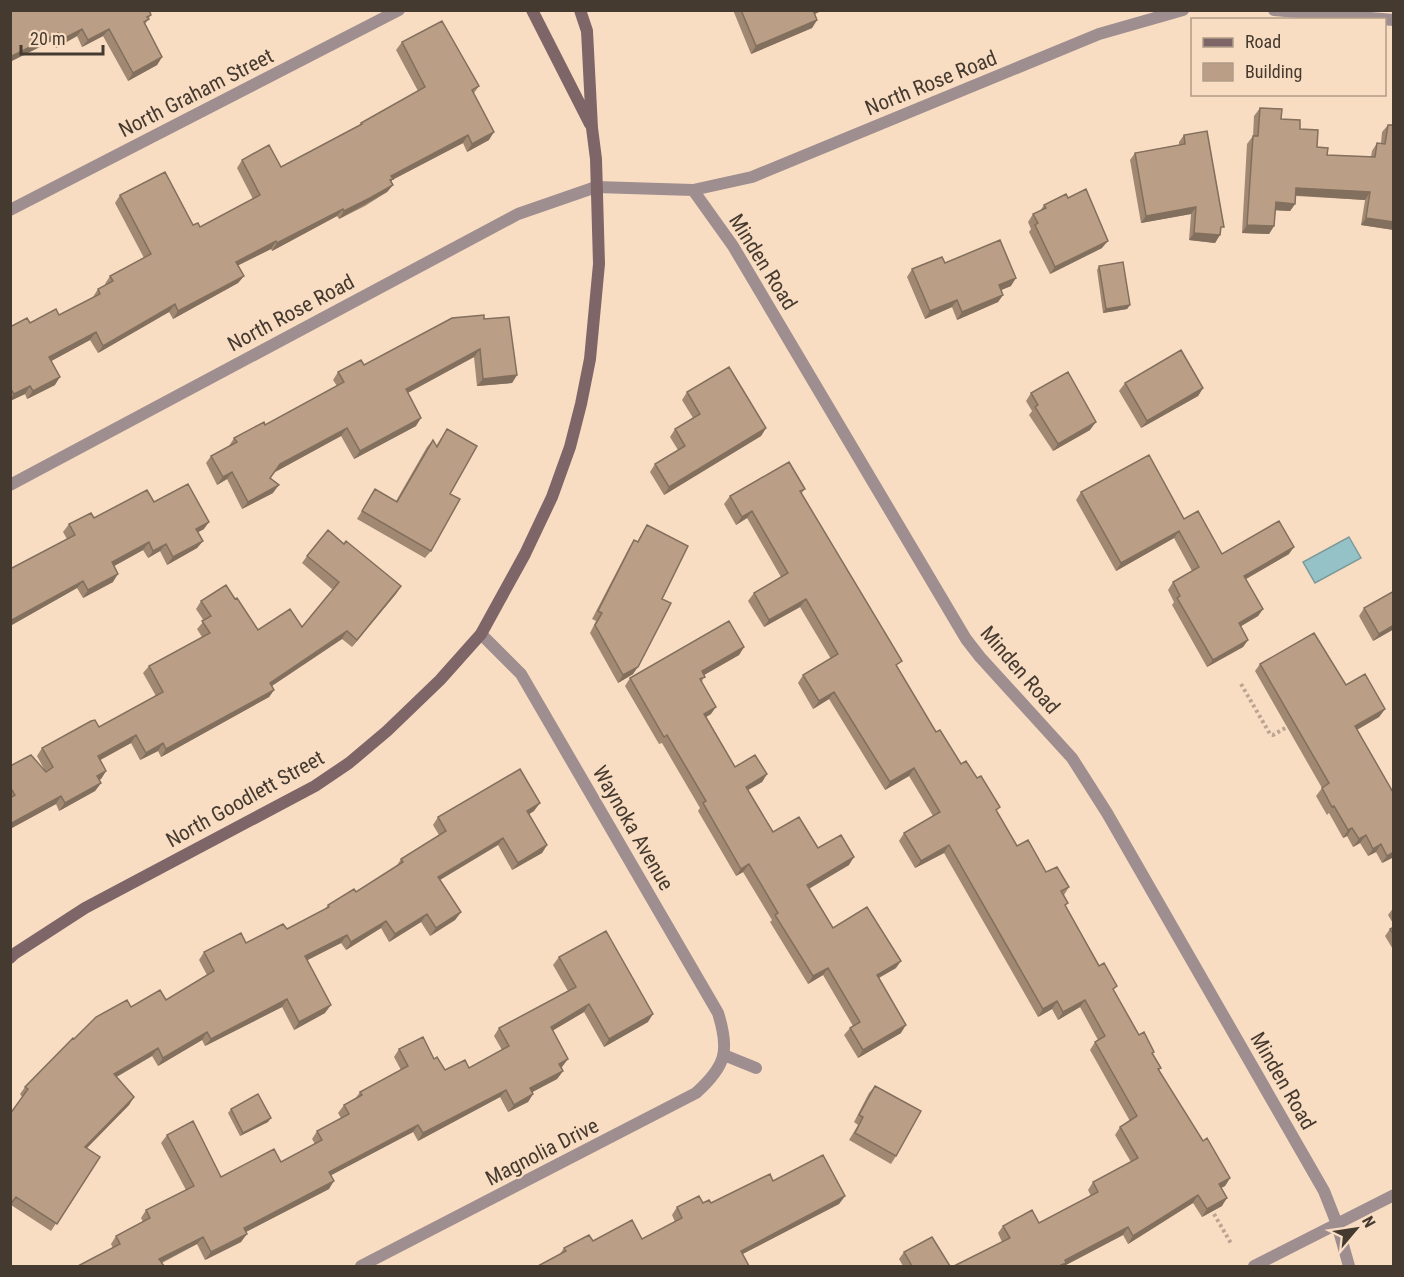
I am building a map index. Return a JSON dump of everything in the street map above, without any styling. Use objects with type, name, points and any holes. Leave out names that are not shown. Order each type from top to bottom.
[{"type":"main road","name":"North Goodlett Street","points":[[532,10],[592,128]]},
{"type":"main road","name":"North Goodlett Street","points":[[10,958],[86,908],[315,786],[349,763],[387,731],[440,680],[481,634],[520,564],[552,497],[570,447],[590,359],[599,264],[596,159],[592,128],[587,31],[580,10]]},
{"type":"street","name":"North Graham Street","points":[[10,210],[399,10]]},
{"type":"street","name":"North Rose Road","points":[[693,190],[752,177],[1099,34],[1183,10]]},
{"type":"street","points":[[1274,10],[1370,18]]},
{"type":"street","name":"North Rose Road","points":[[10,485],[518,214],[596,187]]},
{"type":"street","points":[[596,187],[693,190]]},
{"type":"street","name":"Minden Road","points":[[693,190],[733,246],[966,639],[1072,758],[1107,813],[1324,1191],[1337,1224],[1349,1266]]},
{"type":"street","name":"Waynoka Avenue","points":[[481,634],[521,674],[713,1003],[724,1034],[724,1055]]},
{"type":"street","points":[[724,1055],[756,1068]]},
{"type":"street","name":"Magnolia Drive","points":[[361,1266],[696,1093],[713,1077],[724,1055]]},
{"type":"street","points":[[1254,1266],[1394,1195]]},
{"type":"path","points":[[1241,684],[1270,734],[1273,735],[1287,727]]},
{"type":"path","points":[[1214,1214],[1232,1245]]},
{"type":"water","points":[[1349,537],[1361,558],[1315,583],[1303,562]]},
{"type":"building","points":[[10,10],[149,10],[151,15],[144,22],[162,57],[133,73],[109,29],[88,40],[82,29],[61,40],[58,33],[10,57]]},
{"type":"building","points":[[741,10],[813,10],[817,20],[756,46]]},
{"type":"building","points":[[442,21],[479,86],[472,90],[494,132],[472,144],[468,135],[391,176],[393,179],[390,180],[393,185],[370,198],[236,262],[244,276],[178,311],[175,304],[103,346],[96,332],[49,357],[60,377],[33,391],[30,386],[14,394],[10,388],[10,327],[27,318],[30,323],[56,309],[59,315],[100,294],[98,289],[113,281],[110,276],[151,254],[120,195],[165,172],[193,225],[198,223],[200,227],[260,195],[242,160],[269,145],[281,167],[425,87],[402,42]]},
{"type":"building","points":[[1260,108],[1282,109],[1281,119],[1300,120],[1300,129],[1318,130],[1317,147],[1328,148],[1327,155],[1375,157],[1377,143],[1385,144],[1388,125],[1394,125],[1394,222],[1366,218],[1370,192],[1296,188],[1295,204],[1276,202],[1274,226],[1247,225],[1253,136],[1258,136]]},
{"type":"building","points":[[1207,131],[1224,227],[1221,227],[1220,235],[1194,233],[1196,207],[1146,216],[1135,153],[1185,144],[1184,135]]},
{"type":"building","points":[[1086,189],[1108,241],[1055,267],[1035,225],[1038,223],[1033,214],[1046,208],[1044,205],[1066,194],[1068,198]]},
{"type":"building","points":[[1000,240],[1016,278],[999,285],[1003,295],[962,312],[957,300],[930,311],[912,269],[942,257],[945,263]]},
{"type":"building","points":[[1123,262],[1130,305],[1106,309],[1099,266]]},
{"type":"building","points":[[484,315],[484,319],[509,317],[517,375],[483,379],[480,349],[406,389],[421,418],[360,451],[347,428],[280,464],[270,478],[279,485],[248,502],[232,472],[223,477],[211,456],[237,442],[234,438],[264,422],[265,425],[344,382],[338,372],[361,360],[364,365],[452,318]]},
{"type":"building","points":[[1181,350],[1203,388],[1147,421],[1125,383]]},
{"type":"building","points":[[729,367],[766,428],[669,487],[655,464],[685,446],[675,429],[700,414],[687,392]]},
{"type":"building","points":[[1068,372],[1096,422],[1058,444],[1035,407],[1038,405],[1031,393]]},
{"type":"building","points":[[447,429],[477,446],[450,494],[460,499],[431,551],[362,511],[375,489],[397,502],[433,440],[437,447]]},
{"type":"building","points":[[1149,455],[1184,519],[1198,511],[1222,554],[1279,521],[1294,547],[1244,576],[1263,609],[1239,623],[1248,640],[1213,660],[1177,598],[1180,596],[1173,582],[1199,567],[1179,531],[1121,563],[1081,492]]},
{"type":"building","points":[[789,462],[805,489],[800,491],[902,661],[896,665],[936,732],[940,730],[961,764],[966,761],[977,778],[981,776],[1000,807],[996,810],[1017,846],[1028,840],[1046,872],[1057,867],[1069,887],[1061,891],[1068,903],[1065,905],[1099,966],[1104,963],[1117,986],[1113,989],[1139,1035],[1144,1032],[1161,1068],[1158,1069],[1203,1141],[1207,1138],[1230,1178],[1219,1184],[1227,1198],[1207,1209],[1198,1195],[1133,1236],[1128,1227],[1065,1260],[1066,1263],[1059,1266],[954,1266],[1010,1238],[1003,1226],[1032,1210],[1039,1223],[1098,1192],[1093,1182],[1138,1158],[1120,1127],[1137,1116],[1095,1042],[1105,1036],[1085,1000],[1063,1012],[1057,1001],[1043,1009],[949,845],[921,861],[904,833],[940,812],[914,768],[890,782],[834,692],[819,701],[803,675],[838,654],[806,599],[769,620],[754,593],[788,573],[752,511],[742,517],[730,496]]},
{"type":"building","points":[[188,484],[209,522],[196,529],[203,541],[173,557],[166,544],[153,551],[149,542],[112,562],[118,574],[88,590],[83,581],[10,621],[10,569],[75,535],[69,524],[91,513],[94,518],[147,490],[154,502]]},
{"type":"building","points":[[647,525],[688,546],[662,599],[671,603],[638,667],[623,675],[595,625],[602,613],[598,611],[634,540],[638,542]]},
{"type":"building","points":[[328,530],[344,544],[346,541],[401,586],[357,640],[347,631],[270,683],[274,690],[166,749],[163,743],[146,753],[136,735],[98,756],[106,771],[97,776],[101,783],[65,803],[61,796],[10,824],[10,798],[15,795],[10,787],[10,766],[31,755],[46,772],[53,767],[42,748],[91,721],[95,720],[99,727],[163,692],[149,666],[210,633],[202,621],[211,616],[201,601],[226,585],[258,630],[290,609],[302,627],[339,582],[307,556]]},
{"type":"building","points":[[1394,591],[1394,625],[1379,634],[1364,608]]},
{"type":"building","points":[[729,621],[744,647],[702,671],[705,677],[700,679],[716,707],[704,714],[735,767],[755,755],[767,774],[746,787],[773,832],[799,817],[818,848],[841,835],[854,857],[807,885],[833,928],[867,907],[901,961],[877,975],[906,1025],[863,1050],[850,1028],[860,1022],[828,968],[813,976],[775,915],[778,913],[749,864],[741,869],[703,803],[706,801],[667,735],[664,737],[630,678]]},
{"type":"building","points":[[1314,633],[1346,685],[1365,674],[1385,709],[1355,726],[1394,794],[1394,852],[1387,856],[1381,844],[1373,849],[1366,835],[1359,839],[1352,828],[1348,830],[1334,806],[1332,807],[1322,788],[1329,783],[1260,664]]},
{"type":"building","points":[[520,769],[540,803],[527,811],[547,845],[518,863],[503,838],[438,877],[461,912],[436,928],[427,914],[395,934],[386,921],[351,942],[347,935],[305,956],[331,1005],[299,1022],[287,999],[211,1039],[207,1032],[163,1058],[158,1048],[114,1074],[134,1097],[85,1147],[100,1157],[57,1224],[16,1197],[10,1205],[10,1114],[28,1089],[25,1087],[96,1017],[127,1000],[131,1007],[160,990],[166,1000],[214,971],[204,952],[241,933],[246,943],[283,924],[287,929],[329,907],[328,905],[354,889],[356,892],[403,862],[401,859],[446,831],[438,817]]},
{"type":"building","points":[[606,931],[653,1014],[609,1039],[589,1004],[551,1027],[568,1059],[559,1064],[563,1071],[530,1088],[533,1094],[514,1105],[506,1090],[423,1133],[418,1125],[329,1172],[334,1181],[244,1228],[247,1234],[211,1252],[203,1237],[159,1259],[164,1266],[78,1266],[120,1244],[116,1236],[150,1218],[146,1210],[194,1186],[167,1135],[193,1121],[221,1177],[274,1149],[281,1162],[322,1140],[317,1131],[349,1114],[344,1105],[362,1095],[360,1092],[408,1066],[399,1049],[423,1037],[434,1059],[437,1057],[445,1070],[465,1060],[469,1068],[509,1046],[499,1028],[576,987],[559,957]]},
{"type":"building","points":[[875,1086],[921,1111],[896,1156],[855,1133],[863,1117],[859,1115]]},
{"type":"building","points":[[258,1094],[271,1118],[243,1133],[231,1109]]},
{"type":"building","points":[[823,1155],[845,1196],[741,1251],[749,1266],[538,1266],[566,1251],[564,1248],[589,1235],[593,1241],[632,1220],[642,1239],[682,1218],[677,1207],[699,1196],[703,1203],[709,1200],[711,1203],[770,1174],[773,1181]]},
{"type":"building","points":[[932,1237],[950,1266],[912,1266],[904,1252]]}]
